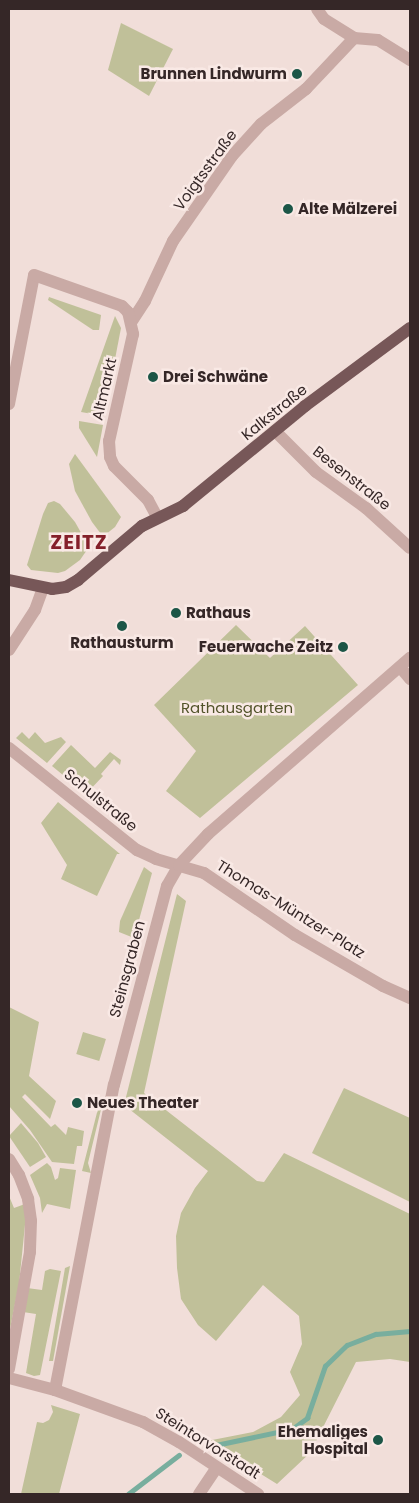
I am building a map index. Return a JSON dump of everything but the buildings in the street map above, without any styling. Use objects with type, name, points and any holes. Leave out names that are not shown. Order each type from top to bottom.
[{"type":"main road","name":"Kalkstraße","points":[[157,517],[183,506],[275,431],[410,328]]},
{"type":"main road","points":[[9,580],[47,589],[66,587],[78,580],[124,539],[157,517]]},
{"type":"street","points":[[317,9],[324,19],[354,38],[378,40],[410,60]]},
{"type":"street","name":"Voigtsstraße","points":[[132,321],[145,301],[173,241],[232,156],[260,124],[306,89],[354,38]]},
{"type":"street","points":[[9,404],[14,354],[34,275],[122,306],[128,312],[132,321]]},
{"type":"street","name":"Altmarkt","points":[[132,321],[133,334],[109,441],[110,458],[114,466],[148,500],[157,517]]},
{"type":"street","name":"Besenstraße","points":[[275,431],[316,472],[366,508],[410,548]]},
{"type":"street","points":[[9,650],[47,589]]},
{"type":"street","name":"Steinsgraben","points":[[55,1390],[114,1085],[164,892],[179,865],[208,834],[410,658]]},
{"type":"street","points":[[400,667],[410,679]]},
{"type":"street","name":"Schulstraße","points":[[9,748],[137,850],[151,857],[179,865]]},
{"type":"street","name":"Thomas-Müntzer-Platz","points":[[179,865],[204,873],[295,934],[383,986],[410,998]]},
{"type":"street","points":[[9,1159],[28,1199],[32,1221],[30,1252],[9,1369]]},
{"type":"street","name":"Steintorvorstadt","points":[[9,1378],[55,1390],[143,1422],[179,1442],[258,1494]]},
{"type":"street","points":[[199,1494],[214,1465]]},
{"type":"green space","points":[[121,23],[173,49],[149,96],[108,70]]},
{"type":"green space","points":[[49,297],[101,315],[99,330],[93,330],[48,300]]},
{"type":"green space","points":[[115,316],[121,328],[104,416],[81,412]]},
{"type":"green space","points":[[79,421],[103,425],[97,457],[79,428]]},
{"type":"green space","points":[[75,454],[121,517],[115,527],[105,535],[101,534],[92,522],[75,491],[69,464]]},
{"type":"green space","points":[[54,501],[60,504],[75,522],[89,547],[80,560],[65,571],[58,573],[31,570],[27,565],[43,514],[48,503]]},
{"type":"green space","name":"Rathausgarten","points":[[236,625],[270,658],[305,626],[358,685],[200,818],[166,791],[196,751],[154,705]]},
{"type":"green space","points":[[22,732],[29,739],[35,732],[45,743],[61,737],[66,742],[47,763],[16,738]]},
{"type":"green space","points":[[71,745],[95,768],[110,752],[121,760],[120,765],[114,759],[101,774],[103,776],[86,794],[52,766]]},
{"type":"green space","points":[[58,802],[120,854],[117,854],[97,896],[61,879],[67,865],[41,823]]},
{"type":"green space","points":[[144,867],[152,873],[134,938],[119,932],[120,921]]},
{"type":"green space","points":[[177,894],[186,901],[144,1093],[257,1181],[264,1182],[284,1153],[410,1214],[410,1362],[390,1359],[356,1362],[310,1453],[277,1484],[207,1441],[253,1432],[281,1417],[300,1395],[290,1372],[302,1344],[299,1316],[263,1285],[216,1341],[198,1325],[181,1299],[177,1268],[176,1236],[181,1213],[195,1188],[208,1171],[124,1105]]},
{"type":"green space","points":[[9,1007],[39,1022],[29,1076],[56,1101],[50,1119],[25,1094],[22,1097],[51,1127],[55,1124],[66,1135],[68,1127],[84,1131],[82,1146],[77,1146],[74,1164],[52,1162],[30,1130],[9,1106]]},
{"type":"green space","points":[[83,1032],[106,1039],[99,1061],[76,1054]]},
{"type":"green space","points":[[344,1088],[410,1118],[410,1202],[312,1153]]},
{"type":"green space","points":[[101,1097],[104,1097],[88,1163],[91,1173],[82,1171]]},
{"type":"green space","points":[[21,1123],[38,1143],[46,1157],[30,1167],[9,1136]]},
{"type":"green space","points":[[47,1163],[51,1167],[55,1180],[58,1178],[60,1168],[76,1170],[70,1209],[47,1204],[42,1213],[40,1198],[30,1175]]},
{"type":"green space","points":[[9,1196],[14,1208],[25,1204],[26,1215],[19,1284],[9,1334]]},
{"type":"green space","points":[[70,1266],[53,1361],[49,1361],[65,1268]]},
{"type":"green space","points":[[50,1269],[61,1271],[40,1375],[34,1376],[26,1373],[36,1314],[23,1312],[27,1288],[42,1290],[45,1271]]},
{"type":"green space","points":[[51,1405],[80,1414],[59,1494],[21,1494],[37,1422],[43,1423],[49,1420],[53,1412]]},
{"type":"waterway","points":[[216,1445],[292,1429],[307,1418],[325,1366],[347,1345],[376,1334],[410,1331]]},
{"type":"waterway","points":[[128,1494],[179,1455]]},
{"type":"place","name":"Brunnen Lindwurm","points":[[297,74]]},
{"type":"place","name":"Alte Mälzerei","points":[[288,209]]},
{"type":"place","name":"Drei Schwäne","points":[[153,377]]},
{"type":"place","name":"Rathaus","points":[[176,613]]},
{"type":"place","name":"Rathausturm","points":[[122,626]]},
{"type":"place","name":"Feuerwache Zeitz","points":[[343,647]]},
{"type":"place","name":"Neues Theater","points":[[77,1103]]},
{"type":"place","name":"Ehemaliges Hospital","points":[[378,1440]]},
{"type":"district","name":"ZEITZ","points":[[79,542]]}]
